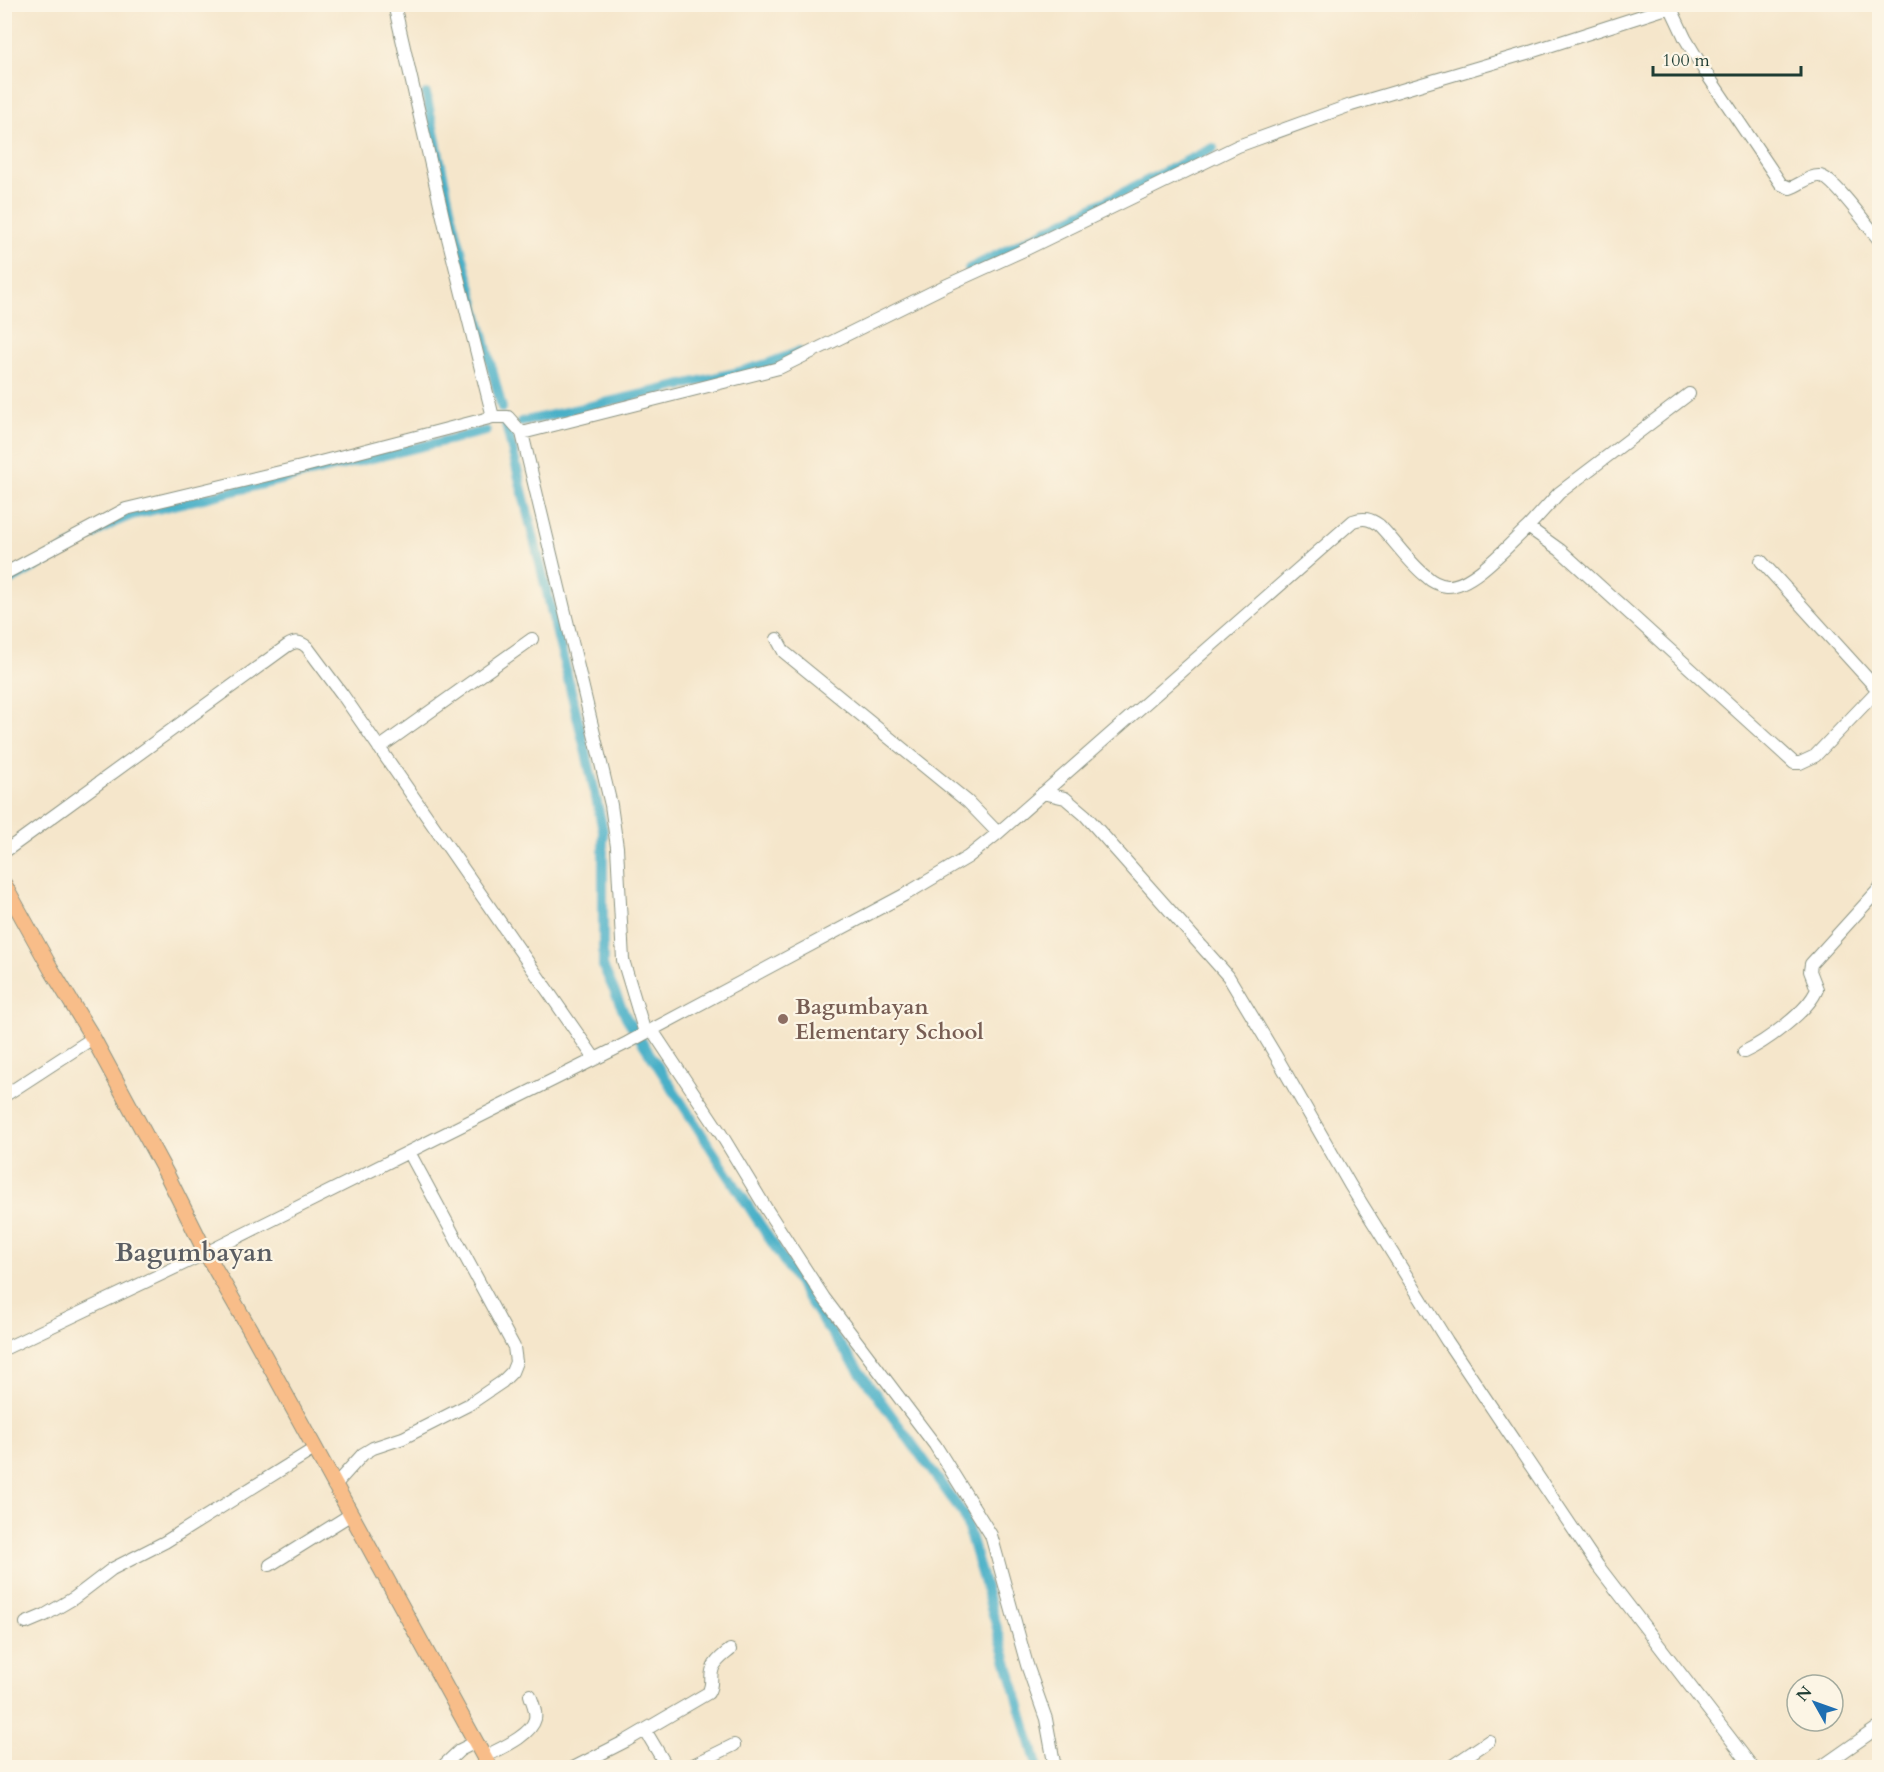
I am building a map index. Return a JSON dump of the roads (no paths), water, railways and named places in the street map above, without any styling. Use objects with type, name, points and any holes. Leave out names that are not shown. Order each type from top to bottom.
[{"type":"main road","points":[[4,884],[51,969],[93,1038],[206,1253],[487,1762]]},
{"type":"street","points":[[394,4],[446,230],[493,417]]},
{"type":"street","points":[[522,432],[779,368],[1238,146],[1351,105],[1527,53],[1673,5],[1704,70],[1782,183],[1790,188],[1816,176],[1826,177],[1839,189],[1880,241]]},
{"type":"street","points":[[4,1349],[206,1253],[627,1044],[906,894],[968,857],[999,833],[1353,520],[1371,519],[1379,525],[1424,575],[1436,583],[1447,586],[1463,582],[1477,573],[1528,527],[1559,493],[1689,394]]},
{"type":"street","points":[[4,574],[126,509],[290,470],[493,417],[508,417],[522,432],[611,805],[617,848],[623,960],[647,1033],[721,1134],[824,1298],[908,1412],[935,1444],[991,1535],[1027,1665],[1046,1719],[1055,1767]]},
{"type":"street","points":[[1528,527],[1560,550],[1789,761],[1800,763],[1815,756],[1878,693],[1761,561]]},
{"type":"street","points":[[379,748],[532,639]]},
{"type":"street","points":[[777,639],[784,652],[968,802],[999,833]]},
{"type":"street","points":[[4,852],[295,642],[300,642],[307,647],[379,748],[595,1059]]},
{"type":"street","points":[[1060,778],[1065,798]]},
{"type":"street","points":[[1043,793],[1065,798],[1086,816],[1228,976],[1350,1185],[1447,1341],[1598,1566],[1753,1767]]},
{"type":"street","points":[[1744,1052],[1772,1037],[1810,1000],[1817,989],[1810,971],[1811,964],[1880,888]]},
{"type":"street","points":[[4,1096],[93,1038]]},
{"type":"street","points":[[334,1486],[363,1454],[373,1448],[403,1438],[487,1393],[507,1377],[516,1362],[514,1347],[409,1152]]},
{"type":"street","points":[[26,1623],[74,1598],[112,1569],[165,1542],[228,1505],[314,1449]]},
{"type":"street","points":[[270,1565],[350,1515]]},
{"type":"street","points":[[573,1767],[645,1730],[708,1693],[712,1685],[713,1668],[718,1660],[730,1650]]},
{"type":"street","points":[[487,1762],[531,1728],[535,1713],[530,1695]]},
{"type":"street","points":[[1820,1767],[1880,1726]]},
{"type":"street","points":[[645,1730],[669,1767]]},
{"type":"street","points":[[1449,1767],[1489,1741]]},
{"type":"street","points":[[441,1767],[460,1750],[476,1742]]},
{"type":"street","points":[[687,1767],[734,1744]]},
{"type":"waterway","points":[[426,94],[450,208],[502,408]]},
{"type":"waterway","points":[[969,269],[1213,148]]},
{"type":"waterway","points":[[521,422],[739,372],[799,352]]},
{"type":"waterway","points":[[505,420],[603,830],[603,966],[626,1017],[822,1320],[964,1515],[1038,1768]]},
{"type":"waterway","points":[[4,584],[115,522],[132,515],[486,431]]},
{"type":"place","name":"Bagumbayan Elementary School","points":[[783,1019]]},
{"type":"district","name":"Bagumbayan","points":[[194,1252]]}]
